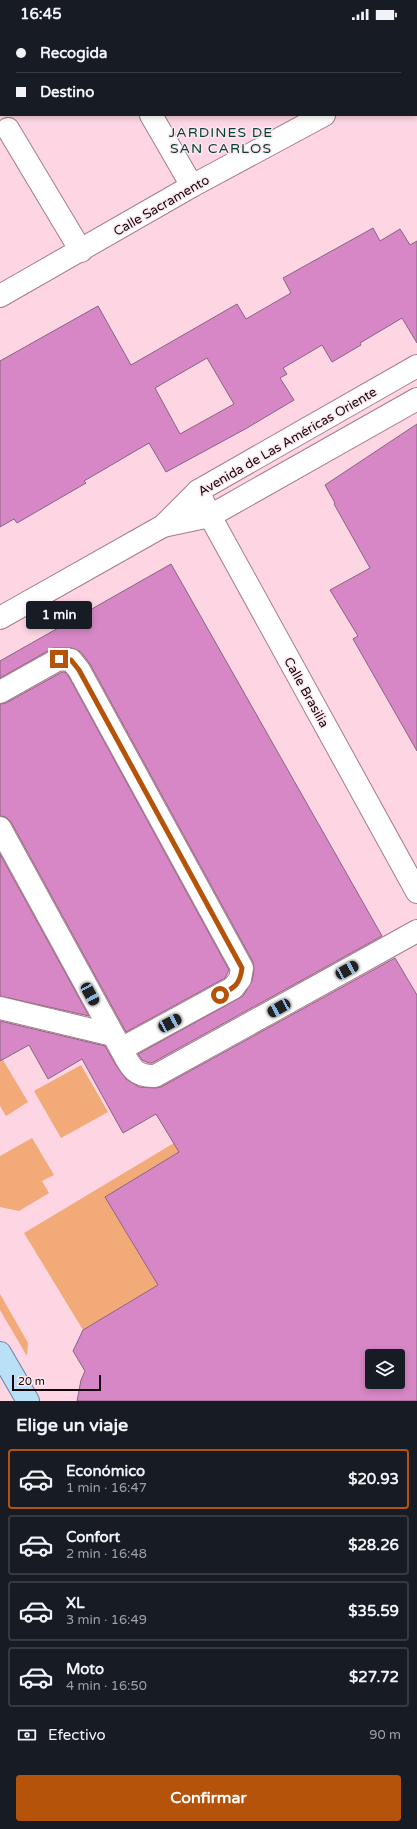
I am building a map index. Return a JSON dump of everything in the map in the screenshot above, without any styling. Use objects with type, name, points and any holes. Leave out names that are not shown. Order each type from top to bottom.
[{"type":"main road","points":[[0,1353],[28,1401]]},
{"type":"street","points":[[152,116],[192,186]]},
{"type":"street","name":"Calle Sacramento","points":[[0,296],[81,251],[192,186],[322,116]]},
{"type":"street","points":[[8,129],[81,251]]},
{"type":"street","name":"Avenida de Las Américas Oriente","points":[[0,618],[163,526],[198,491],[417,366]]},
{"type":"street","name":"Avenida de Las Américas Oriente","points":[[163,526],[210,516],[417,399]]},
{"type":"street","name":"Calle Brasilia","points":[[198,491],[210,516],[417,892]]},
{"type":"street","points":[[0,692],[59,659],[71,660],[79,670],[242,968],[240,979],[233,988],[117,1042],[0,1008]]},
{"type":"street","points":[[0,828],[131,1067],[144,1076],[155,1076],[417,931]]},
{"type":"shaded area","points":[[3,1060],[28,1102],[6,1116],[0,1106],[0,1062]]},
{"type":"shaded area","points":[[81,1065],[108,1112],[61,1138],[34,1091]]},
{"type":"shaded area","points":[[32,1138],[54,1175],[42,1181],[49,1193],[19,1211],[0,1207],[0,1156]]},
{"type":"shaded area","points":[[174,1143],[179,1152],[105,1197],[158,1285],[83,1330],[24,1233]]},
{"type":"shaded area","points":[[0,1294],[28,1343],[27,1356],[0,1310]]},
{"type":"building","points":[[373,228],[380,241],[400,229],[410,245],[417,241],[417,343],[402,318],[332,362],[322,345],[283,368],[287,374],[280,378],[294,400],[247,428],[166,472],[149,443],[84,481],[86,483],[17,523],[14,519],[0,527],[0,361],[98,306],[131,365],[237,304],[246,319],[291,293],[283,278]],"holes":[[[207,358],[234,404],[180,434],[155,388]]]},
{"type":"building","points":[[417,424],[417,751],[353,639],[358,636],[330,590],[370,568],[325,485]]},
{"type":"building","points":[[171,564],[382,936],[152,1063],[149,1063],[142,1060],[138,1054],[243,996],[252,981],[254,970],[253,962],[90,664],[81,652],[72,648],[53,648],[0,678],[0,661]]},
{"type":"building","points":[[62,672],[65,672],[69,677],[229,970],[225,978],[126,1032],[11,822],[6,817],[0,816],[0,704],[6,703]]},
{"type":"building","points":[[0,854],[89,1016],[0,996]]},
{"type":"building","points":[[395,958],[417,995],[417,1401],[77,1401],[81,1380],[85,1371],[73,1351],[83,1330],[158,1285],[105,1197],[179,1152],[156,1114],[123,1133],[82,1059],[48,1079],[29,1045],[0,1061],[0,1021],[105,1046],[126,1079],[139,1087],[161,1087]]},
{"type":"district","name":"JARDINES DE SAN CARLOS","points":[[221,140]]},
{"type":"route","points":[[59,659],[71,660],[79,670],[242,968],[240,979],[233,988],[220,995]]}]
